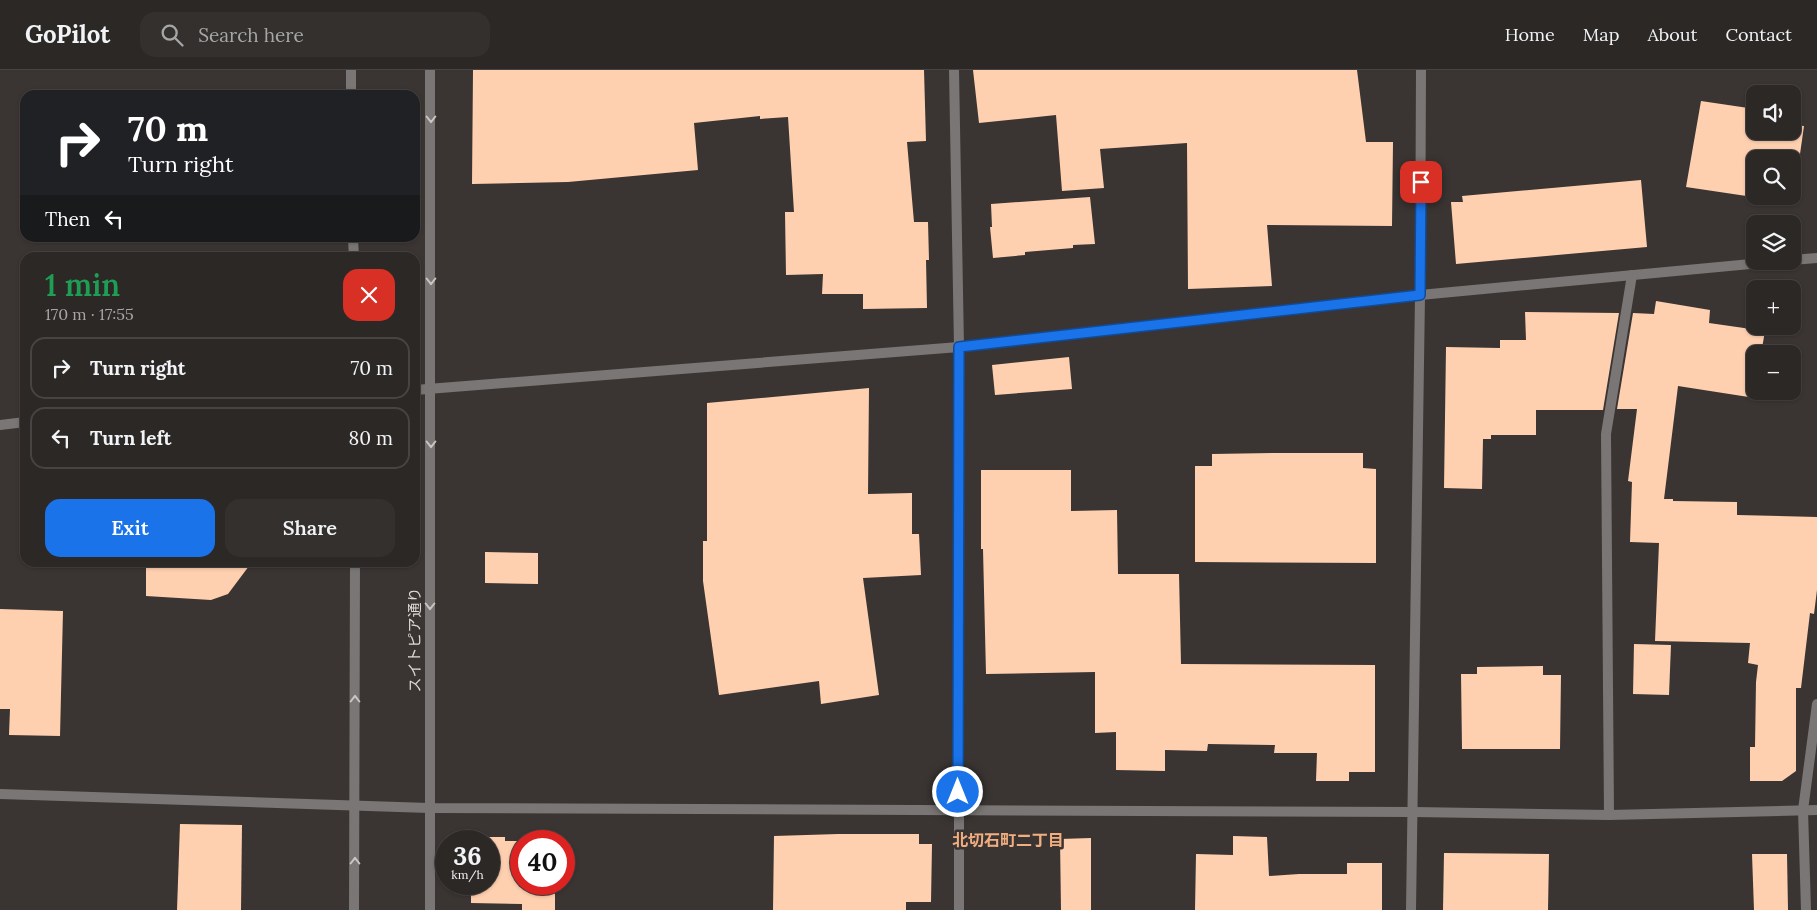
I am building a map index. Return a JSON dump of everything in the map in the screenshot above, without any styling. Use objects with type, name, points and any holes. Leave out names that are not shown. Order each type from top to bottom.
[{"type":"street","points":[[351,70],[351,90]]},
{"type":"street","name":"スイトピア通り","points":[[430,70],[430,910]]},
{"type":"street","points":[[954,70],[959,347],[957,811],[959,910]]},
{"type":"street","points":[[1411,910],[1414,812],[1421,70]]},
{"type":"street","points":[[1801,259],[1817,258]]},
{"type":"street","points":[[420,390],[959,347],[1420,295],[1746,265]]},
{"type":"street","points":[[1609,815],[1606,434],[1632,276]]},
{"type":"street","points":[[0,424],[20,422]]},
{"type":"street","points":[[354,910],[355,567]]},
{"type":"street","points":[[1806,910],[1803,810],[1817,704]]},
{"type":"street","points":[[0,794],[429,808],[1414,812],[1609,815],[1817,810]]},
{"type":"building","points":[[473,70],[924,70],[926,141],[907,142],[914,222],[928,222],[929,260],[926,260],[927,308],[863,309],[863,294],[822,294],[823,274],[786,275],[785,212],[794,212],[788,117],[760,119],[760,116],[694,123],[698,170],[568,182],[472,184]]},
{"type":"building","points":[[973,70],[1357,70],[1366,142],[1393,142],[1392,226],[1267,225],[1272,286],[1188,289],[1187,143],[1100,149],[1104,188],[1062,191],[1056,115],[979,123]]},
{"type":"building","points":[[1701,101],[1746,108],[1746,140],[1801,140],[1801,126],[1804,126],[1801,150],[1746,150],[1746,196],[1686,187]]},
{"type":"building","points":[[1641,180],[1647,247],[1456,264],[1451,202],[1463,202],[1462,196]]},
{"type":"building","points":[[1090,197],[1095,244],[1073,245],[1073,248],[1025,252],[1025,255],[993,258],[990,227],[992,227],[991,204]]},
{"type":"building","points":[[1656,301],[1710,310],[1709,323],[1746,328],[1746,335],[1764,335],[1763,345],[1746,345],[1746,397],[1678,386],[1664,499],[1673,499],[1673,501],[1737,502],[1737,515],[1817,517],[1817,590],[1814,614],[1810,613],[1801,688],[1796,688],[1796,771],[1782,781],[1750,781],[1750,747],[1755,747],[1758,665],[1748,663],[1750,643],[1655,641],[1659,543],[1630,542],[1632,482],[1628,481],[1637,409],[1617,409],[1633,313],[1654,314]]},
{"type":"building","points":[[1525,312],[1619,313],[1603,410],[1536,410],[1536,435],[1491,435],[1491,439],[1483,439],[1482,489],[1444,488],[1446,347],[1500,348],[1500,340],[1526,340]]},
{"type":"building","points":[[1069,357],[1072,389],[995,395],[992,365]]},
{"type":"building","points":[[869,388],[868,494],[912,493],[912,534],[919,534],[921,575],[863,578],[879,695],[821,704],[819,681],[719,695],[703,581],[703,541],[707,541],[707,403]]},
{"type":"building","points":[[1363,453],[1363,468],[1376,469],[1376,563],[1195,562],[1195,466],[1212,466],[1212,454]]},
{"type":"building","points":[[981,470],[1071,470],[1071,511],[1117,510],[1118,574],[1179,574],[1181,664],[1375,665],[1375,772],[1349,772],[1349,781],[1316,781],[1317,753],[1274,753],[1275,745],[1208,744],[1207,751],[1165,750],[1165,771],[1116,770],[1116,732],[1095,733],[1095,672],[986,674],[983,549],[981,549]]},
{"type":"building","points":[[485,552],[538,553],[538,584],[485,583]]},
{"type":"building","points":[[146,567],[248,567],[228,594],[211,600],[146,596]]},
{"type":"building","points":[[0,609],[63,611],[60,736],[9,735],[10,709],[0,709]]},
{"type":"building","points":[[1634,644],[1671,645],[1669,695],[1633,694]]},
{"type":"building","points":[[1543,666],[1543,675],[1561,675],[1560,749],[1462,749],[1461,674],[1477,674],[1477,667]]},
{"type":"building","points":[[180,824],[242,825],[241,910],[177,910]]},
{"type":"building","points":[[919,834],[919,844],[932,844],[931,902],[906,902],[906,910],[773,910],[774,836]]},
{"type":"building","points":[[1233,836],[1267,837],[1269,876],[1347,874],[1347,863],[1382,863],[1382,910],[1195,910],[1196,854],[1233,855]]},
{"type":"building","points":[[500,837],[505,837],[505,841],[510,841],[510,895],[555,895],[555,910],[522,910],[522,904],[471,903],[471,895],[500,895]]},
{"type":"building","points":[[1091,838],[1091,910],[1061,910],[1060,839]]},
{"type":"building","points":[[1444,853],[1549,854],[1548,910],[1443,910]]},
{"type":"building","points":[[1752,854],[1787,854],[1788,910],[1754,910]]},
{"type":"district","name":"北切石町二丁目","points":[[1008,840]]},
{"type":"route","points":[[958,792],[959,347],[1420,295],[1421,182]]}]
